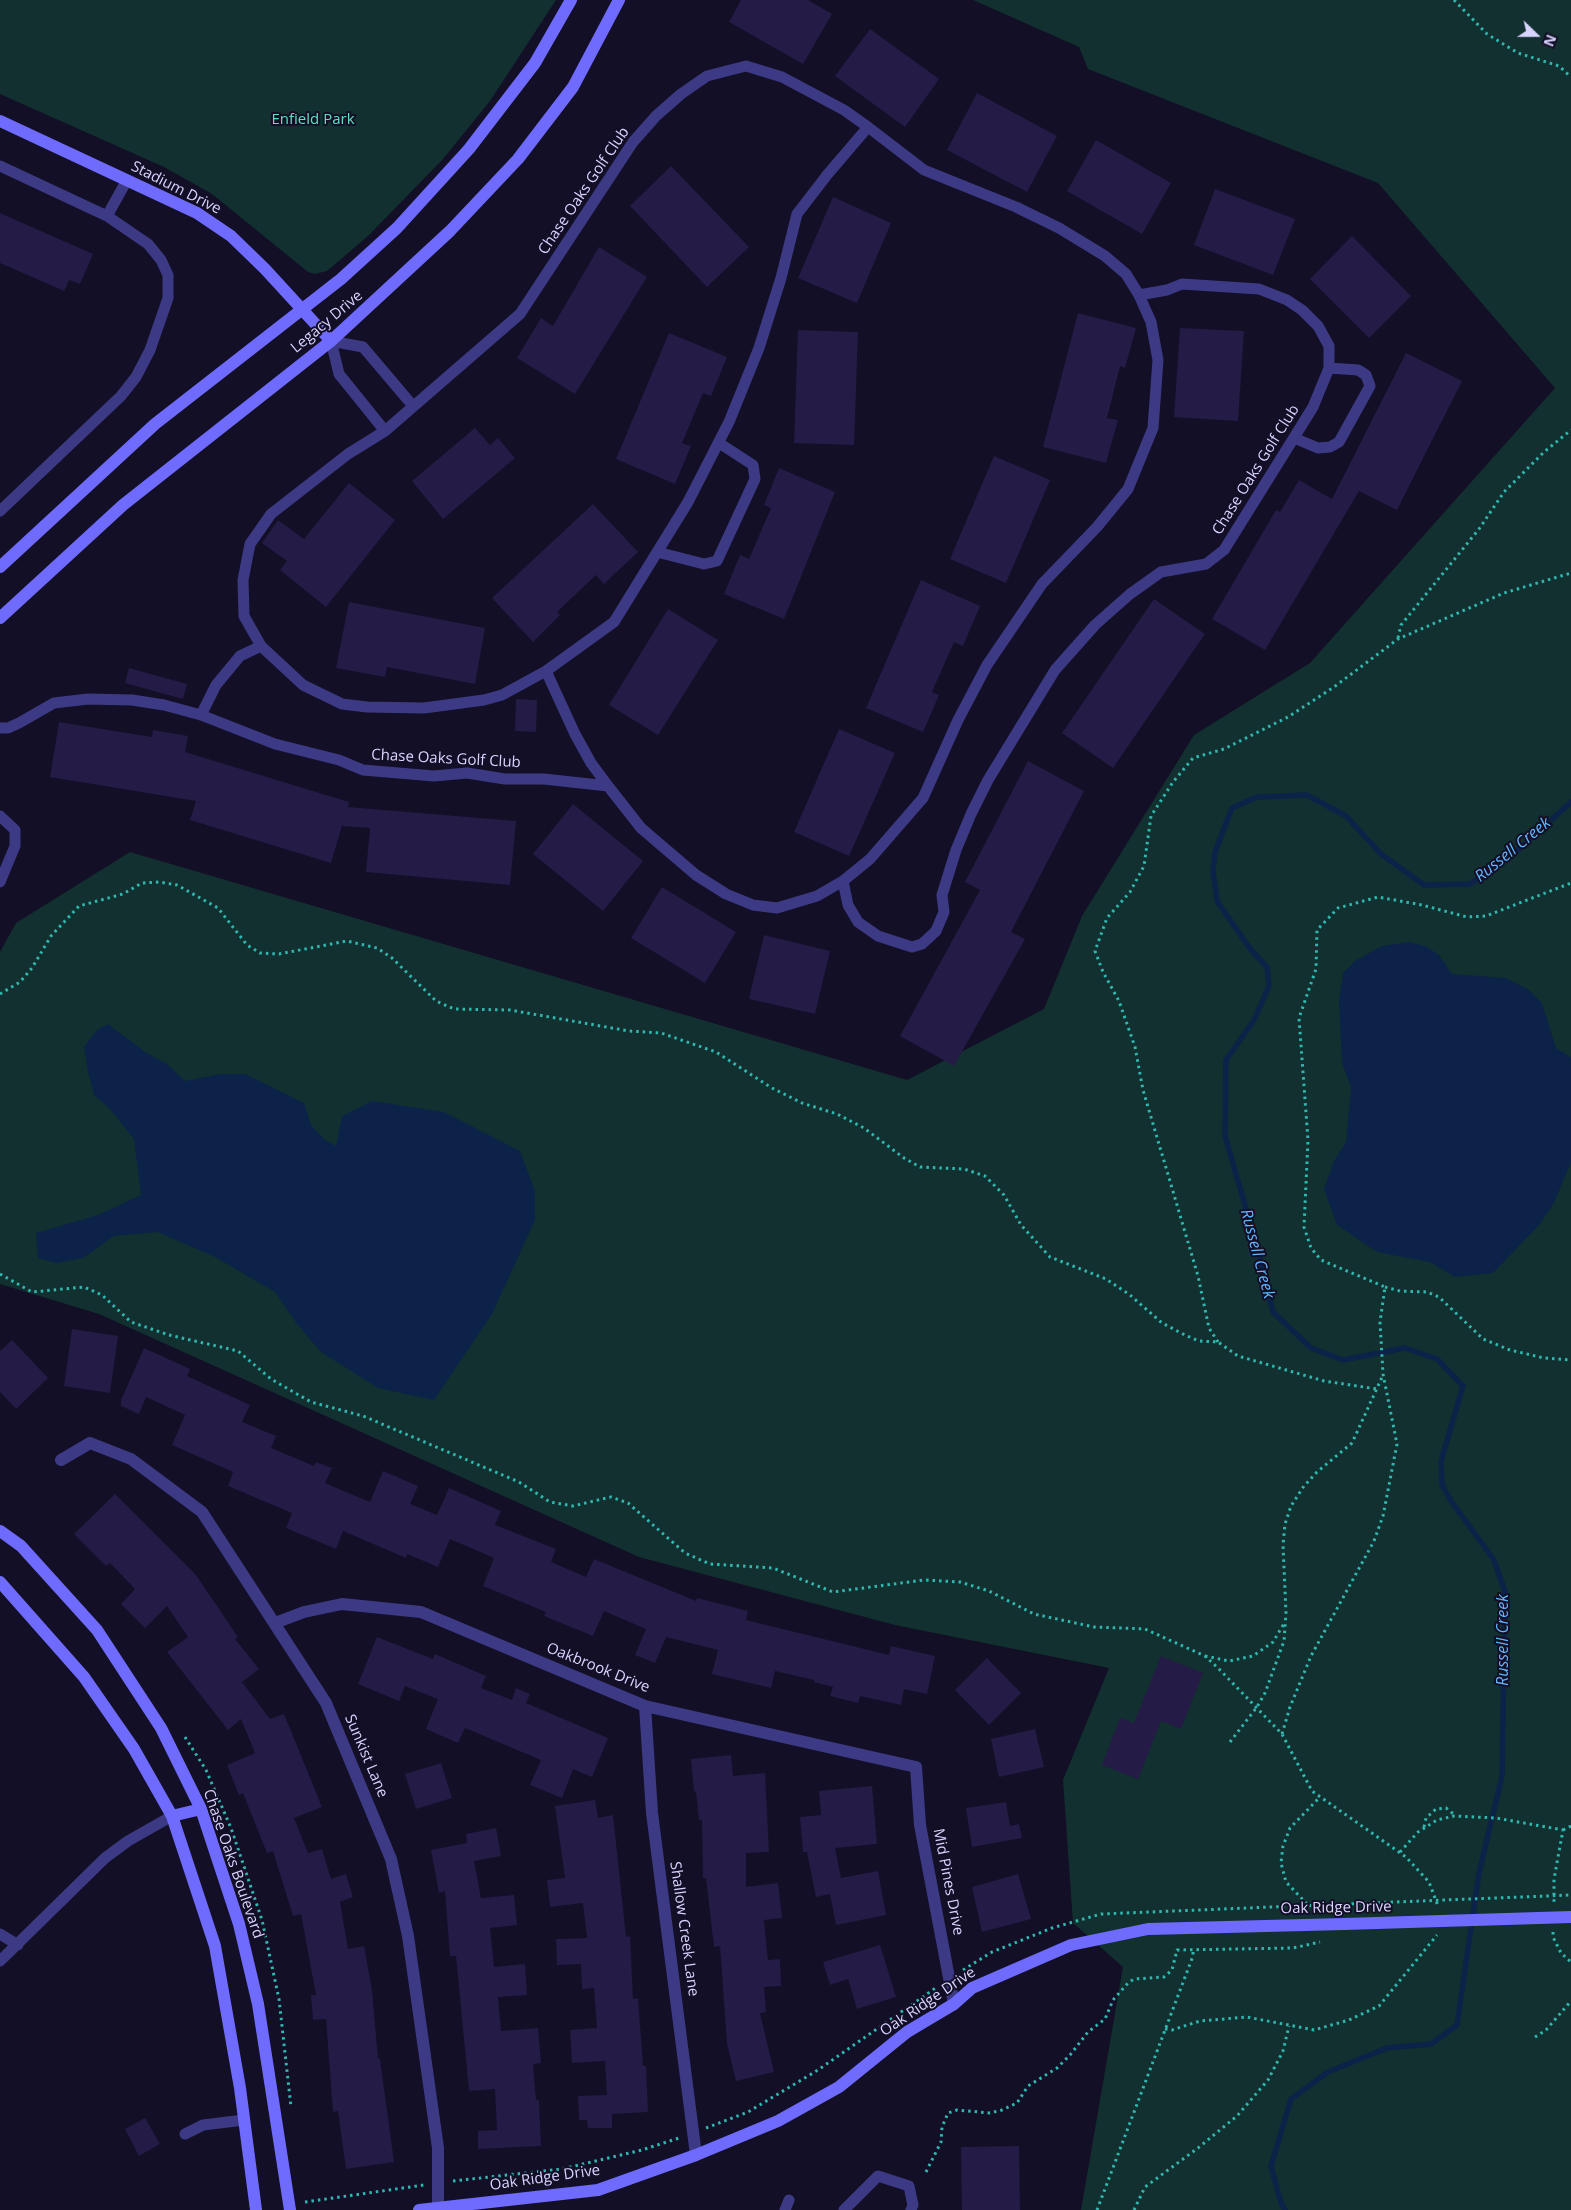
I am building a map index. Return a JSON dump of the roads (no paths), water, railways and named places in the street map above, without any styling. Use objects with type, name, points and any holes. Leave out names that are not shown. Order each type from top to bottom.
[{"type":"street","name":"Legacy Drive","points":[[0,567],[155,424],[341,279],[397,228],[469,149],[535,63],[571,0]]},
{"type":"street","name":"Legacy Drive","points":[[0,618],[123,505],[331,342],[444,237],[518,159],[573,87],[619,0]]},
{"type":"street","name":"Stadium Drive","points":[[0,121],[197,214],[231,236],[302,309],[331,342]]},
{"type":"street","name":"Sunkist Lane","points":[[61,1460],[90,1443],[131,1459],[202,1512],[326,1703],[391,1859],[408,1936],[438,2148],[438,2208]]},
{"type":"street","name":"Chase Oaks Boulevard","points":[[0,1531],[21,1546],[97,1630],[161,1728],[201,1809],[239,1924],[258,2004],[290,2210]]},
{"type":"street","points":[[0,1582],[84,1677],[134,1749],[172,1816],[215,1946],[244,2120],[256,2210]]},
{"type":"street","name":"Oakbrook Drive","points":[[275,1624],[304,1612],[342,1604],[421,1612],[646,1706],[916,1767]]},
{"type":"street","name":"Shallow Creek Lane","points":[[646,1706],[652,1813],[696,2155]]},
{"type":"street","name":"Mid Pines Drive","points":[[916,1767],[920,1825],[954,2004]]},
{"type":"street","points":[[172,1816],[201,1809]]},
{"type":"street","name":"Oak Ridge Drive","points":[[419,2210],[598,2190],[696,2155],[778,2121],[839,2087],[907,2032],[954,2004],[972,1988],[1071,1945],[1148,1929],[1571,1917]]},
{"type":"lane","name":"Chase Oaks Golf Club","points":[[546,671],[575,734],[608,786],[641,828],[696,876],[726,894],[753,905],[777,908],[817,896],[843,881],[870,860],[923,798],[958,720],[987,664],[1042,584],[1097,527],[1128,488],[1153,428],[1158,360],[1151,322],[1139,295],[1126,274],[1097,251],[1059,228],[1016,207],[924,170],[868,127],[817,95],[764,70],[746,66],[707,76],[681,94],[656,116],[633,142],[520,314],[385,431],[348,454],[270,514],[250,544],[243,580],[244,616],[261,646],[303,685],[320,695],[342,704],[367,708],[424,708],[484,700],[502,695],[546,671],[614,622],[657,552],[719,443],[759,348],[782,278],[797,214],[868,127]]},
{"type":"lane","points":[[0,166],[107,216],[148,244],[168,275],[168,298],[158,328],[136,377],[122,396],[0,511]]},
{"type":"lane","points":[[107,216],[127,180]]},
{"type":"lane","name":"Chase Oaks Golf Club","points":[[843,881],[848,905],[858,922],[878,936],[912,947],[922,944],[936,931],[944,912],[942,895],[956,850],[972,814],[988,780],[1055,670],[1095,625],[1145,583],[1161,572],[1186,566],[1206,564],[1224,550],[1314,407],[1329,368],[1329,346],[1318,326],[1302,310],[1259,289],[1182,284],[1167,290],[1139,295]]},
{"type":"lane","points":[[385,431],[339,374],[331,342],[363,347],[413,406]]},
{"type":"lane","points":[[1294,438],[1318,448],[1330,447],[1339,442],[1370,386],[1366,375],[1358,370],[1329,368]]},
{"type":"lane","points":[[657,552],[704,564],[717,560],[755,479],[753,465],[719,443]]},
{"type":"lane","points":[[201,715],[216,685],[240,656],[261,646]]},
{"type":"lane","name":"Chase Oaks Golf Club","points":[[0,728],[8,728],[19,723],[54,703],[88,700],[132,700],[201,715],[276,744],[330,758],[363,770],[434,776],[466,773],[505,779],[544,779],[608,786]]},
{"type":"lane","points":[[0,816],[15,830],[15,846],[0,882]]},
{"type":"lane","points":[[0,1961],[105,1858],[128,1841],[172,1816]]},
{"type":"lane","points":[[0,1934],[18,1945]]},
{"type":"lane","points":[[184,2134],[203,2125],[244,2120]]},
{"type":"lane","points":[[844,2210],[878,2176],[909,2186],[913,2205],[911,2210]]},
{"type":"water","points":[[1409,942],[1425,946],[1439,955],[1452,974],[1506,978],[1529,990],[1542,1003],[1556,1048],[1571,1057],[1571,1162],[1554,1203],[1540,1224],[1493,1273],[1455,1277],[1430,1262],[1377,1252],[1337,1225],[1324,1189],[1334,1161],[1346,1142],[1351,1087],[1342,1063],[1339,1000],[1343,973],[1355,961],[1382,946]]},
{"type":"water","points":[[108,1024],[145,1052],[167,1064],[185,1081],[221,1074],[245,1074],[304,1103],[311,1125],[324,1139],[336,1146],[342,1116],[372,1101],[444,1112],[520,1151],[535,1191],[535,1220],[492,1314],[434,1400],[378,1388],[321,1352],[297,1324],[275,1292],[215,1257],[158,1232],[114,1236],[83,1258],[56,1263],[38,1258],[36,1233],[98,1215],[141,1195],[134,1139],[110,1109],[94,1095],[88,1072],[84,1047],[97,1030]]},
{"type":"waterway","name":"Russell Creek","points":[[1285,2210],[1281,2203],[1271,2166],[1291,2099],[1328,2072],[1387,2048],[1431,2044],[1457,2025],[1479,1873],[1502,1776],[1505,1592],[1494,1560],[1451,1501],[1442,1485],[1441,1461],[1463,1386],[1437,1359],[1405,1348],[1343,1360],[1311,1348],[1273,1312],[1257,1247],[1225,1136],[1226,1060],[1254,1020],[1269,986],[1267,967],[1251,950],[1217,901],[1213,871],[1215,852],[1232,808],[1257,797],[1307,795],[1346,816],[1381,854],[1424,885],[1470,884],[1518,850],[1571,802]]},
{"type":"park label","name":"Enfield Park","points":[[313,120]]}]
